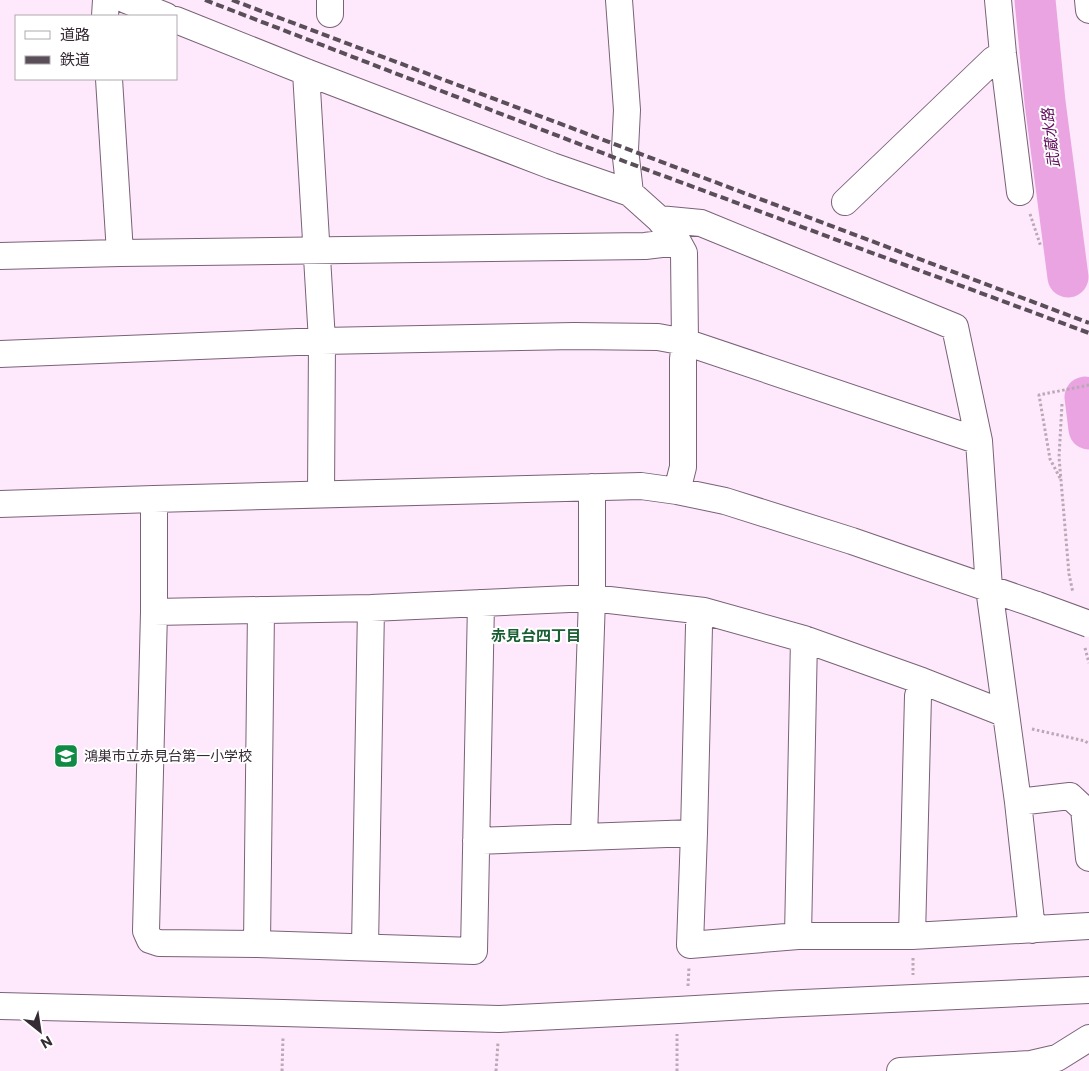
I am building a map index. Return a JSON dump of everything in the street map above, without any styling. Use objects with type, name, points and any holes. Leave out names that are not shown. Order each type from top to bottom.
[{"type":"street","points":[[105,15],[106,0]]},
{"type":"street","points":[[126,0],[164,15]]},
{"type":"street","points":[[620,0],[628,110],[625,149],[630,193]]},
{"type":"street","points":[[998,0],[1003,54],[1024,199]]},
{"type":"street","points":[[1088,0],[1089,10]]},
{"type":"street","points":[[178,21],[552,166],[630,193],[658,219],[678,242],[684,253],[683,468],[677,491]]},
{"type":"street","points":[[845,202],[994,60],[1003,54]]},
{"type":"street","points":[[306,72],[322,341],[321,494]]},
{"type":"street","points":[[109,80],[120,253]]},
{"type":"street","points":[[658,219],[701,223],[955,327],[978,441],[989,588],[1018,802],[1032,930]]},
{"type":"street","points":[[0,256],[645,246],[678,242]]},
{"type":"street","points":[[0,354],[322,341],[658,336],[685,342],[978,441]]},
{"type":"street","points":[[0,504],[154,498],[641,486],[725,501],[852,541],[1037,605],[1087,636]]},
{"type":"street","points":[[584,837],[592,598],[592,487]]},
{"type":"street","points":[[154,498],[154,612],[146,931],[150,940],[159,944],[257,944],[474,951],[481,603]]},
{"type":"street","points":[[154,612],[371,608],[592,598],[704,610],[804,639],[922,681],[1006,714]]},
{"type":"street","points":[[365,947],[371,608]]},
{"type":"street","points":[[257,944],[260,610]]},
{"type":"street","points":[[704,610],[699,626],[690,945],[798,936],[912,936],[1089,926]]},
{"type":"street","points":[[798,936],[804,639]]},
{"type":"street","points":[[912,936],[918,696],[922,681]]},
{"type":"street","points":[[1018,802],[1070,796],[1084,809],[1089,858]]},
{"type":"street","points":[[476,841],[694,833]]},
{"type":"street","points":[[0,1006],[499,1019],[1089,990]]},
{"type":"street","points":[[900,1071],[1031,1064],[1057,1058],[1089,1038]]},
{"type":"path","points":[[1024,199],[1041,247]]},
{"type":"path","points":[[1061,481],[1050,459],[1039,395],[1089,386]]},
{"type":"path","points":[[1062,404],[1059,457],[1069,574],[1075,602]]},
{"type":"path","points":[[1087,636],[1089,663]]},
{"type":"path","points":[[1006,714],[1030,728],[1085,741],[1089,744]]},
{"type":"path","points":[[912,936],[914,998]]},
{"type":"path","points":[[677,1071],[678,1010],[688,996],[690,945]]},
{"type":"path","points":[[282,1071],[283,1012]]},
{"type":"waterway","name":"武蔵水路","points":[[1035,0],[1045,102],[1068,277]]},
{"type":"waterway","name":"武蔵水路","points":[[1085,397],[1089,429]]},
{"type":"railway","points":[[205,0],[626,162],[1089,333]]},
{"type":"railway","points":[[232,0],[1089,323]]},
{"type":"place","name":"鴻巣市立赤見台第一小学校","points":[[66,756]]},
{"type":"district","name":"赤見台四丁目","points":[[536,636]]}]
